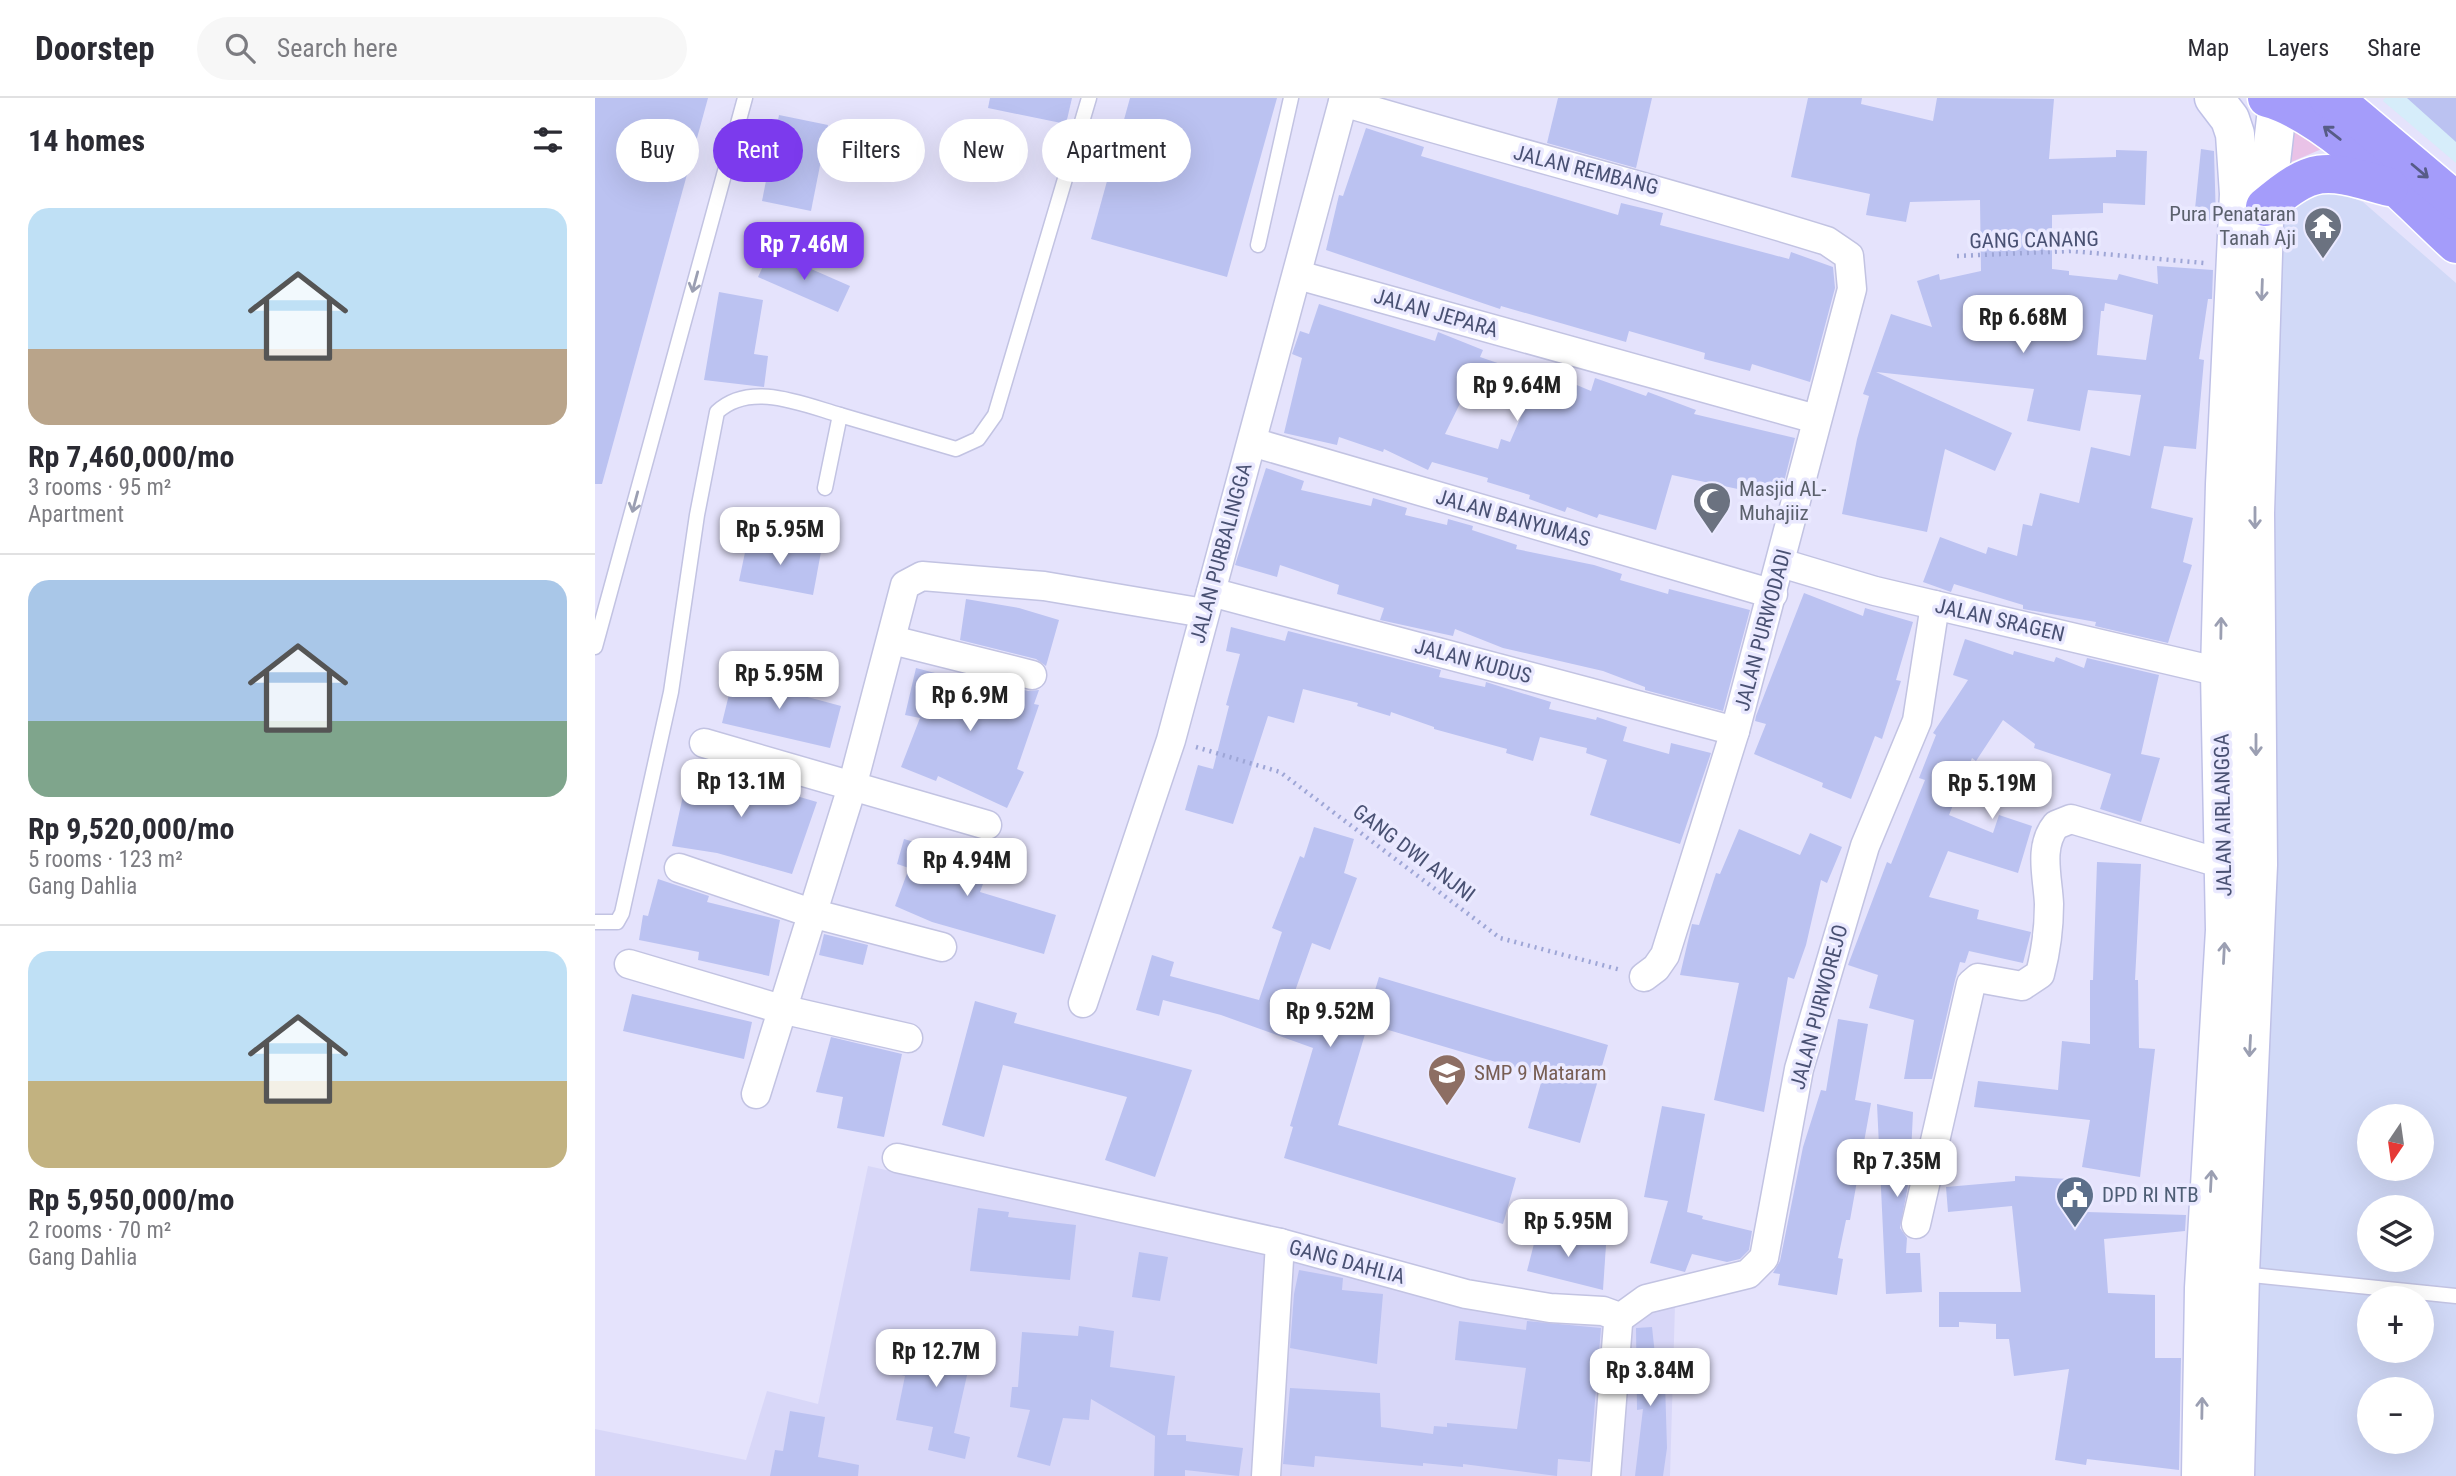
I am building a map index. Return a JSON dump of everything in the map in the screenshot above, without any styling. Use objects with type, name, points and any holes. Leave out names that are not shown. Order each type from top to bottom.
[{"type":"main road","name":"JALAN AIRLANGGA","points":[[2214,98],[2230,119],[2237,154],[2256,207],[2255,513],[2241,865],[2235,1476]]},
{"type":"main road","points":[[2329,98],[2348,110],[2456,201]]},
{"type":"main road","points":[[2256,207],[2268,99],[2305,113],[2334,134],[2456,244]]},
{"type":"main road","points":[[2256,207],[2304,177],[2324,173],[2349,176],[2394,188]]},
{"type":"main road","name":"JALAN AIRLANGGA","points":[[2201,1476],[2204,1288],[2225,930],[2241,865],[2220,672],[2225,484],[2237,266],[2256,207]]},
{"type":"street","name":"JALAN REMBANG","points":[[1344,100],[1519,154],[1663,190],[1827,241]]},
{"type":"street","name":"JALAN PURBALINGGA","points":[[1083,1003],[1171,740],[1344,100]]},
{"type":"street","name":"JALAN PURWODADI","points":[[1644,977],[1656,968],[1665,955],[1735,731],[1852,289],[1853,274],[1849,256],[1827,241]]},
{"type":"street","name":"JALAN JEPARA","points":[[1298,275],[1816,419]]},
{"type":"street","name":"JALAN BANYUMAS","points":[[1252,442],[1773,594]]},
{"type":"street","name":"JALAN SRAGEN","points":[[1781,563],[1875,592],[2220,672]]},
{"type":"street","name":"JALAN KUDUS","points":[[756,1094],[852,787],[905,585],[922,576],[1207,602],[1735,731]]},
{"type":"street","name":"JALAN PURWOREJO","points":[[1610,1316],[1646,1299],[1748,1274],[1764,1258],[1799,1069],[1865,846],[1917,721],[1935,605]]},
{"type":"street","points":[[892,640],[1032,676]]},
{"type":"street","points":[[704,743],[987,825]]},
{"type":"street","points":[[1916,1224],[1971,984],[1978,978],[2022,986],[2040,974],[2047,926],[2046,846],[2056,825],[2071,819],[2241,865]]},
{"type":"street","points":[[680,868],[811,913],[942,947]]},
{"type":"street","points":[[629,964],[781,1009],[908,1038]]},
{"type":"street","points":[[897,1158],[1280,1243]]},
{"type":"street","name":"GANG DAHLIA","points":[[1266,1476],[1280,1243],[1466,1294],[1610,1316]]},
{"type":"street","points":[[1606,1476],[1610,1316]]},
{"type":"lane","points":[[595,647],[745,98]]},
{"type":"lane","points":[[595,922],[617,922],[622,913],[671,692],[697,515],[717,412],[727,402],[773,395],[956,449],[978,439],[996,415],[1089,98]]},
{"type":"lane","points":[[1258,245],[1291,98]]},
{"type":"lane","points":[[825,488],[840,415]]},
{"type":"lane","points":[[2239,1274],[2456,1296]]},
{"type":"path","name":"GANG CANANG","points":[[1957,256],[2071,251],[2237,266]]},
{"type":"path","name":"GANG DWI ANJNI","points":[[1171,740],[1280,772],[1500,937],[1644,977]]},
{"type":"shaded area","points":[[2385,98],[2456,98],[2456,163],[2383,101]]},
{"type":"shaded area","points":[[2284,118],[2324,148],[2284,165]]},
{"type":"shaded area","points":[[2327,188],[2363,202],[2456,283],[2456,1476],[2249,1476],[2265,1149],[2280,213]]},
{"type":"shaded area","points":[[868,1166],[1478,1302],[1675,1305],[1670,1476],[595,1476],[595,1429],[746,1460],[767,1391],[818,1404]]},
{"type":"building","points":[[595,98],[708,98],[699,131],[699,119],[616,119],[616,182],[685,182],[602,484],[595,484]]},
{"type":"building","points":[[990,98],[1072,98],[1067,119],[1042,119],[988,108]]},
{"type":"building","points":[[1130,98],[1277,98],[1227,277],[1091,239],[1107,182],[1191,182],[1191,119],[1124,119]]},
{"type":"building","points":[[1558,98],[1652,98],[1636,168],[1547,143]]},
{"type":"building","points":[[1808,98],[1862,98],[1861,104],[1933,121],[1937,98],[2054,99],[2049,159],[2116,157],[2116,150],[2147,151],[2145,205],[2103,203],[2103,213],[2052,215],[2052,269],[2069,271],[2069,275],[2117,280],[2119,274],[2158,284],[2157,266],[2213,270],[2212,299],[2208,299],[2199,359],[2204,360],[2196,449],[2164,446],[2151,508],[2193,518],[2183,562],[2192,565],[2168,643],[2095,626],[2096,622],[2023,609],[2023,605],[1954,584],[1951,592],[1923,582],[1940,537],[1986,554],[1988,547],[2017,556],[2023,524],[2032,526],[2040,493],[2079,503],[2091,447],[2130,456],[2141,395],[2088,390],[2080,431],[2027,421],[2034,389],[1876,372],[2012,433],[1995,471],[1945,449],[1927,532],[1842,514],[1857,439],[1869,396],[1863,394],[1891,314],[1932,327],[1917,281],[1939,274],[1940,280],[1981,271],[1980,200],[1910,202],[1906,222],[1866,215],[1870,194],[1791,177]],"holes":[[[2105,303],[2153,315],[2146,360],[2097,355],[2101,311],[2104,311]]]},
{"type":"building","points":[[2407,98],[2456,98],[2456,142]]},
{"type":"building","points":[[779,115],[799,119],[778,119]]},
{"type":"building","points":[[803,120],[817,123],[817,181],[811,211],[762,201],[766,182],[803,182]]},
{"type":"building","points":[[1366,128],[1424,147],[1421,156],[1618,215],[1621,203],[1663,213],[1660,225],[1789,259],[1791,252],[1833,267],[1835,288],[1810,382],[1752,364],[1750,371],[1704,359],[1705,353],[1629,331],[1626,342],[1501,306],[1500,309],[1326,250],[1339,195],[1343,196]]},
{"type":"building","points":[[2201,149],[2214,151],[2216,221],[2194,219]]},
{"type":"building","points":[[770,251],[850,286],[838,312],[758,277]]},
{"type":"building","points":[[719,292],[763,300],[754,354],[768,356],[764,387],[704,380]]},
{"type":"building","points":[[1319,304],[1435,341],[1438,332],[1483,350],[1480,357],[1538,377],[1541,370],[1591,391],[1595,378],[1646,396],[1648,392],[1696,410],[1694,414],[1795,438],[1780,498],[1672,475],[1656,530],[1599,514],[1597,518],[1567,507],[1565,512],[1529,499],[1530,495],[1487,482],[1488,478],[1432,462],[1428,470],[1384,449],[1383,452],[1339,437],[1337,445],[1284,433],[1302,358],[1292,354],[1300,331],[1309,334]],"holes":[[[1469,385],[1526,405],[1510,442],[1501,439],[1498,449],[1445,434]]]},
{"type":"building","points":[[1266,468],[1304,481],[1301,490],[1371,506],[1373,498],[1407,508],[1405,515],[1447,525],[1448,519],[1473,526],[1472,530],[1517,545],[1516,549],[1594,565],[1622,574],[1620,580],[1668,594],[1669,589],[1750,610],[1723,711],[1645,690],[1645,687],[1603,671],[1503,648],[1455,629],[1453,636],[1380,620],[1384,608],[1337,594],[1339,585],[1280,565],[1277,577],[1235,565]]},
{"type":"building","points":[[748,538],[821,552],[813,595],[739,581]]},
{"type":"building","points":[[1804,593],[1863,616],[1865,608],[1913,622],[1896,680],[1901,681],[1882,739],[1875,736],[1851,799],[1822,787],[1823,783],[1754,754],[1766,724],[1755,721],[1756,716]]},
{"type":"building","points":[[966,599],[1019,608],[1059,620],[1046,666],[1036,659],[960,640]]},
{"type":"building","points":[[1231,627],[1285,641],[1288,631],[1441,670],[1439,677],[1485,687],[1486,682],[1551,702],[1549,709],[1596,720],[1597,717],[1627,727],[1623,741],[1669,754],[1671,743],[1711,753],[1680,844],[1590,815],[1607,760],[1586,753],[1587,748],[1540,737],[1533,761],[1506,753],[1507,749],[1434,729],[1391,712],[1390,716],[1357,706],[1358,703],[1303,689],[1294,723],[1268,716],[1233,824],[1185,810],[1198,765],[1213,769],[1229,706],[1226,705],[1240,654],[1226,651]]},
{"type":"building","points":[[1965,639],[2013,655],[2014,651],[2054,662],[2056,657],[2084,668],[2087,658],[2159,675],[2141,754],[2160,758],[2141,822],[2100,809],[2111,774],[2034,748],[2035,744],[2003,720],[1976,761],[1972,758],[1949,815],[1993,833],[1999,815],[2032,826],[2018,873],[1948,851],[1929,897],[1979,910],[1977,919],[2031,932],[2023,963],[1969,951],[1965,963],[1960,962],[1932,1079],[1904,1079],[1914,1020],[1869,1008],[1878,975],[1848,965],[1887,862],[1891,864],[1925,780],[1919,778],[1936,735],[1933,733],[1968,680],[1953,675]]},
{"type":"building","points":[[916,668],[954,678],[955,673],[1028,691],[1039,690],[1034,704],[1039,705],[1017,769],[1024,772],[1007,808],[938,776],[936,781],[901,767],[920,718],[905,715]]},
{"type":"building","points":[[735,670],[791,684],[789,692],[841,706],[830,748],[722,723]]},
{"type":"building","points":[[691,759],[733,769],[731,777],[817,802],[792,874],[717,853],[672,846]]},
{"type":"building","points":[[1314,827],[1354,839],[1344,873],[1357,878],[1330,950],[1312,943],[1288,1011],[1365,1034],[1338,1125],[1516,1178],[1503,1224],[1284,1158],[1293,1127],[1290,1126],[1313,1048],[1221,1015],[1163,1000],[1159,1016],[1136,1010],[1152,955],[1174,962],[1170,976],[1259,1000],[1282,932],[1272,928],[1300,856],[1304,858]]},
{"type":"building","points":[[1739,829],[1800,855],[1810,833],[1842,847],[1827,883],[1821,880],[1806,945],[1794,979],[1788,977],[1764,1112],[1714,1100],[1739,983],[1680,975],[1692,924],[1699,925],[1716,873],[1720,874]]},
{"type":"building","points":[[904,839],[954,854],[956,849],[991,862],[980,892],[1056,915],[1044,954],[932,922],[895,906],[909,868],[897,864]]},
{"type":"building","points":[[2097,862],[2141,864],[2135,980],[2138,980],[2139,1048],[2155,1049],[2140,1177],[2082,1167],[2090,1120],[1974,1107],[1978,1081],[2058,1090],[2062,1041],[2090,1044],[2090,980],[2093,980]]},
{"type":"building","points":[[658,879],[709,896],[707,902],[780,920],[769,976],[698,960],[699,952],[639,940],[643,915],[648,916]]},
{"type":"building","points":[[824,934],[868,945],[863,965],[819,955]]},
{"type":"building","points":[[1379,977],[1608,1045],[1580,1143],[1528,1128],[1543,1076],[1365,1023]]},
{"type":"building","points":[[632,994],[752,1022],[744,1059],[623,1031]]},
{"type":"building","points":[[975,1001],[1017,1013],[1014,1023],[1192,1070],[1155,1177],[1105,1160],[1127,1097],[1003,1065],[984,1137],[942,1125]]},
{"type":"building","points":[[1838,1019],[1868,1024],[1855,1100],[1871,1103],[1850,1220],[1846,1220],[1838,1258],[1843,1259],[1837,1295],[1778,1285],[1780,1274],[1773,1273],[1780,1261],[1803,1147],[1821,1090],[1826,1091]]},
{"type":"building","points":[[831,1037],[902,1054],[884,1137],[837,1128],[843,1097],[816,1092]]},
{"type":"building","points":[[1877,1104],[1913,1112],[1910,1175],[1900,1228],[1907,1238],[1906,1253],[1920,1253],[1922,1292],[1886,1294]]},
{"type":"building","points":[[1662,1106],[1705,1114],[1687,1212],[1703,1216],[1702,1219],[1752,1231],[1749,1250],[1740,1259],[1727,1262],[1692,1254],[1685,1272],[1650,1263],[1668,1201],[1644,1197]]},
{"type":"building","points":[[2015,1176],[2088,1180],[2087,1212],[2186,1215],[2185,1231],[2104,1239],[2108,1293],[2155,1295],[2155,1358],[2181,1358],[2179,1470],[2087,1459],[2086,1465],[2055,1460],[2069,1369],[2014,1376],[2009,1339],[1996,1339],[1996,1324],[1959,1322],[1959,1327],[1939,1327],[1939,1292],[2021,1292],[2012,1206],[1948,1212],[1946,1187],[2015,1181]]},
{"type":"building","points":[[978,1208],[1009,1212],[1008,1217],[1076,1225],[1070,1280],[970,1271]]},
{"type":"building","points":[[1538,1228],[1606,1245],[1603,1290],[1527,1271]]},
{"type":"building","points":[[1139,1252],[1168,1257],[1160,1301],[1132,1297]]},
{"type":"building","points":[[1299,1270],[1343,1278],[1342,1290],[1383,1294],[1377,1364],[1290,1348],[1294,1294]]},
{"type":"building","points":[[1459,1321],[1526,1330],[1527,1321],[1601,1328],[1590,1462],[1558,1459],[1557,1476],[1463,1464],[1463,1467],[1423,1463],[1423,1466],[1315,1456],[1314,1467],[1283,1464],[1290,1388],[1380,1393],[1381,1427],[1433,1434],[1434,1426],[1447,1427],[1447,1423],[1517,1429],[1526,1368],[1455,1360]]},
{"type":"building","points":[[1079,1326],[1114,1331],[1110,1367],[1175,1376],[1167,1435],[1186,1435],[1186,1441],[1243,1448],[1239,1476],[1185,1470],[1185,1476],[1154,1476],[1155,1436],[1091,1399],[1089,1420],[1063,1418],[1050,1466],[1017,1457],[1030,1410],[1010,1407],[1012,1387],[1018,1387],[1022,1332],[1078,1336]]},
{"type":"building","points":[[1652,1327],[1658,1383],[1665,1382],[1667,1448],[1663,1476],[1635,1476],[1643,1409],[1637,1410],[1636,1328]]},
{"type":"building","points":[[911,1329],[974,1344],[954,1433],[970,1437],[965,1459],[928,1450],[933,1427],[896,1420],[905,1376],[901,1375]]},
{"type":"building","points":[[790,1411],[825,1417],[818,1457],[859,1465],[858,1476],[770,1476],[775,1450],[783,1451]]},
{"type":"place","name":"Pura Penataran Tanah Aji","points":[[2323,260]]},
{"type":"place","name":"Masjid AL- Muhajiiz","points":[[1712,535]]},
{"type":"place","name":"SMP 9 Mataram","points":[[1447,1107]]},
{"type":"place","name":"DPD RI NTB","points":[[2075,1229]]}]
